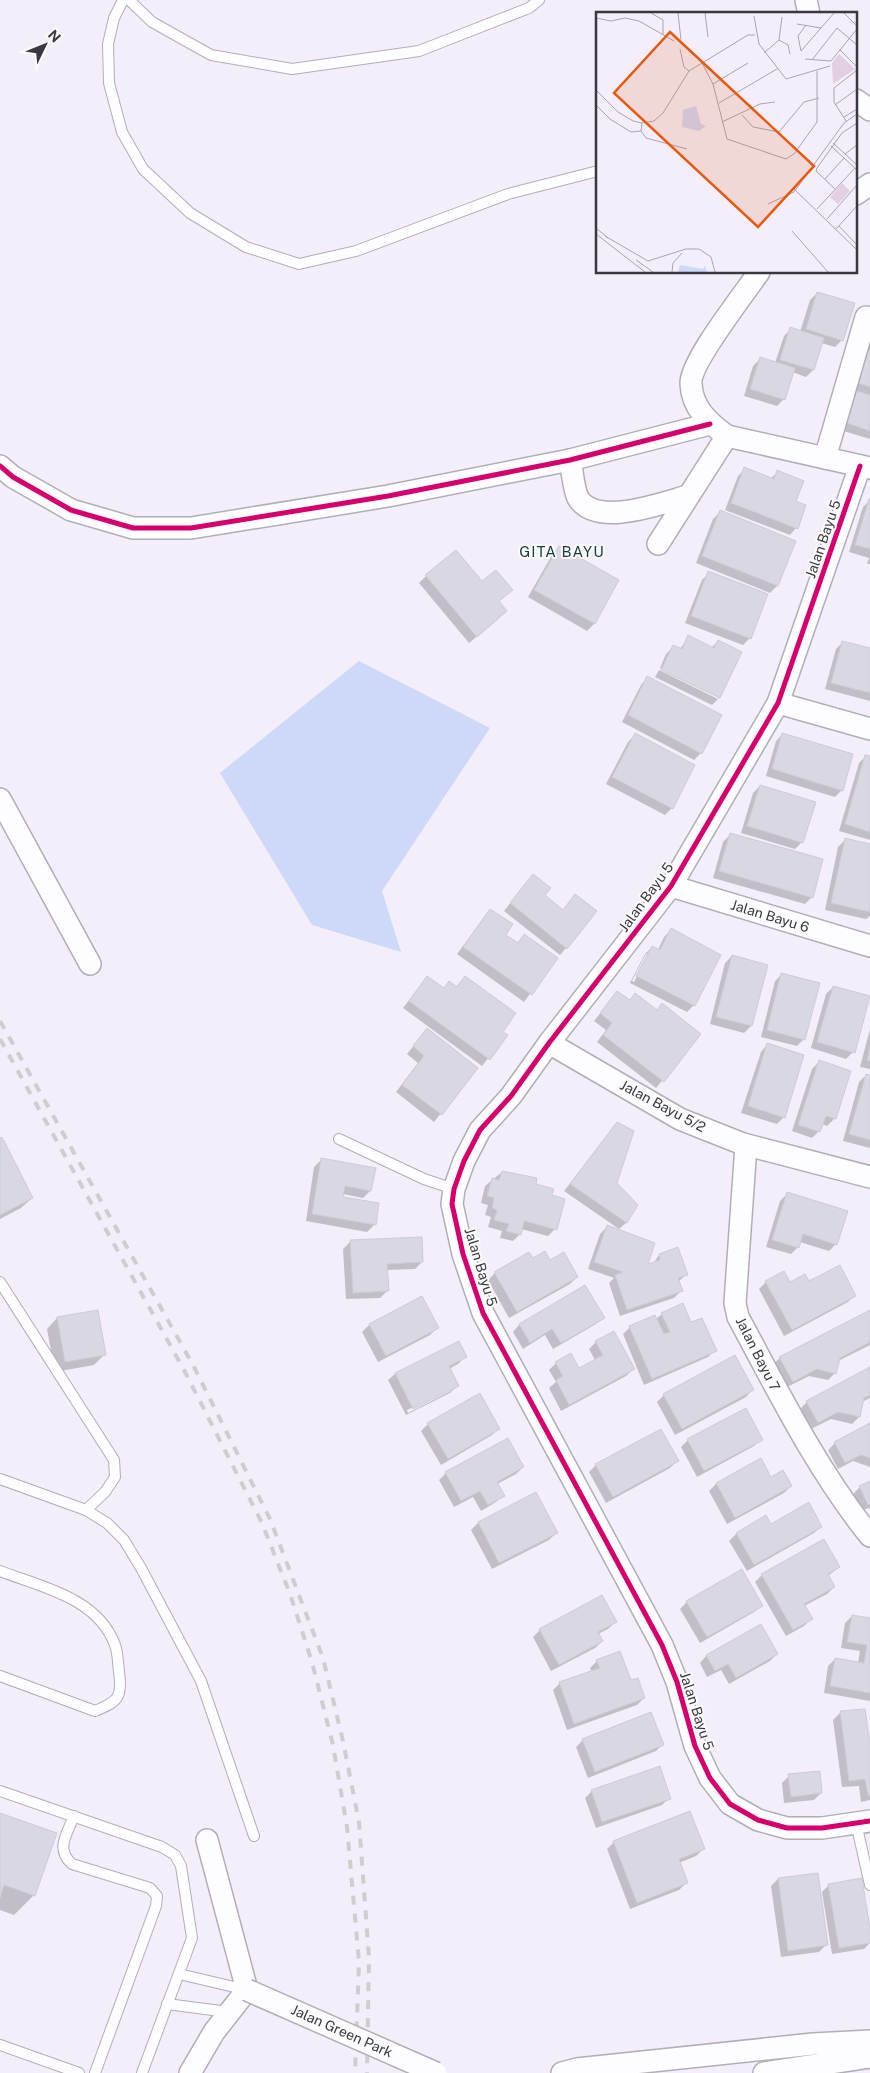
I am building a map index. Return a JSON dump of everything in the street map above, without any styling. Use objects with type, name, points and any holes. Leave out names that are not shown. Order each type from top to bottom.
[{"type":"street","points":[[858,193],[870,184]]},
{"type":"street","points":[[718,430],[695,405],[690,382],[702,353],[758,274]]},
{"type":"street","points":[[825,458],[866,317]]},
{"type":"street","points":[[658,544],[688,496],[718,430]]},
{"type":"street","points":[[0,466],[13,477],[71,510],[133,528],[191,528],[388,496],[718,430],[865,467]]},
{"type":"street","points":[[570,460],[578,498],[590,508],[611,514],[688,496]]},
{"type":"street","name":"Jalan Bayu 5","points":[[863,1822],[822,1828],[787,1828],[758,1820],[730,1804],[710,1778],[695,1746],[677,1682],[662,1645],[483,1313],[463,1254],[452,1204],[454,1189],[464,1161],[480,1130],[511,1096],[549,1042],[671,886],[778,703],[865,467]]},
{"type":"street","points":[[778,703],[870,729]]},
{"type":"street","points":[[0,799],[90,964]]},
{"type":"street","name":"Jalan Bayu 6","points":[[671,886],[870,946]]},
{"type":"street","name":"Jalan Bayu 5/2","points":[[549,1042],[680,1119],[746,1145],[870,1177]]},
{"type":"street","name":"Jalan Bayu 7","points":[[746,1145],[735,1303],[738,1317],[783,1401],[850,1510],[870,1536]]},
{"type":"street","points":[[190,2073],[228,2012],[248,1990],[207,1840]]},
{"type":"street","name":"Jalan Green Park","points":[[248,1990],[436,2073]]},
{"type":"street","points":[[562,2073],[577,2068],[870,2041]]},
{"type":"street","points":[[764,2073],[870,2057]]},
{"type":"street","points":[[854,2073],[870,2062]]},
{"type":"lane","points":[[123,0],[114,18],[108,44],[109,83],[122,132],[143,168],[190,213],[246,247],[299,264],[356,251],[508,194],[596,172]]},
{"type":"lane","points":[[129,0],[152,22],[211,55],[292,69],[419,50],[529,8],[539,0]]},
{"type":"lane","points":[[339,1139],[424,1179],[454,1189]]},
{"type":"lane","points":[[0,1282],[114,1460],[114,1477],[105,1492],[86,1510]]},
{"type":"lane","points":[[0,1479],[86,1510],[107,1523],[124,1540],[141,1568],[201,1681],[254,1836]]},
{"type":"lane","points":[[0,1571],[67,1596],[88,1608],[101,1620],[115,1646],[122,1688],[113,1703],[95,1711],[0,1676]]},
{"type":"lane","points":[[0,1791],[162,1847],[175,1855],[182,1866],[192,1938],[142,2073]]},
{"type":"lane","points":[[74,1816],[62,1849],[64,1857],[72,1864],[150,1888],[157,1896],[156,1906],[95,2073]]},
{"type":"lane","points":[[863,1822],[870,1885]]},
{"type":"lane","points":[[179,1974],[248,1990]]},
{"type":"lane","points":[[167,2004],[228,2012]]},
{"type":"lane","points":[[0,2045],[79,2073]]},
{"type":"water","points":[[359,661],[490,728],[382,891],[401,952],[312,925],[220,773]]},
{"type":"building","points":[[817,292],[855,303],[843,341],[806,329]]},
{"type":"building","points":[[790,327],[824,338],[814,370],[780,360]]},
{"type":"building","points":[[868,350],[870,351],[870,387],[858,383]]},
{"type":"building","points":[[760,357],[795,368],[785,400],[750,389]]},
{"type":"building","points":[[854,390],[870,395],[870,431],[844,422]]},
{"type":"building","points":[[744,467],[774,479],[777,470],[804,481],[796,501],[806,505],[798,529],[731,503]]},
{"type":"building","points":[[870,499],[870,549],[855,545]]},
{"type":"building","points":[[720,510],[796,541],[778,586],[702,556]]},
{"type":"building","points":[[559,546],[619,580],[595,624],[534,590]]},
{"type":"building","points":[[456,550],[482,581],[496,570],[513,590],[499,601],[507,611],[477,637],[425,575]]},
{"type":"building","points":[[708,571],[768,594],[751,639],[691,616]]},
{"type":"building","points":[[688,635],[714,648],[718,640],[742,652],[720,698],[661,670],[673,645],[682,649]]},
{"type":"building","points":[[842,641],[870,648],[870,693],[831,683]]},
{"type":"building","points":[[647,676],[722,715],[702,754],[628,715]]},
{"type":"building","points":[[635,733],[695,765],[673,809],[612,777]]},
{"type":"building","points":[[782,733],[853,754],[843,791],[772,769]]},
{"type":"building","points":[[865,755],[870,756],[870,832],[845,824]]},
{"type":"building","points":[[760,785],[816,802],[803,843],[747,826]]},
{"type":"building","points":[[730,833],[823,859],[813,898],[719,871]]},
{"type":"building","points":[[845,838],[870,844],[870,912],[831,903]]},
{"type":"building","points":[[533,874],[551,888],[545,895],[563,910],[575,894],[597,911],[567,949],[510,903]]},
{"type":"building","points":[[490,909],[513,924],[506,935],[518,943],[524,934],[558,958],[532,995],[463,947]]},
{"type":"building","points":[[671,928],[721,955],[695,1006],[636,976],[652,946],[660,950]]},
{"type":"building","points":[[732,955],[768,965],[752,1026],[716,1017]]},
{"type":"building","points":[[781,973],[820,983],[805,1040],[767,1030]]},
{"type":"building","points":[[427,976],[444,988],[449,981],[457,987],[465,976],[516,1013],[503,1032],[508,1035],[490,1060],[409,1001]]},
{"type":"building","points":[[833,986],[870,996],[855,1053],[817,1042]]},
{"type":"building","points":[[617,991],[630,1000],[635,993],[657,1010],[662,1003],[701,1034],[664,1082],[603,1035],[612,1023],[600,1013]]},
{"type":"building","points":[[427,1028],[478,1068],[442,1115],[402,1085],[424,1056],[413,1046]]},
{"type":"building","points":[[767,1043],[804,1055],[785,1118],[748,1106]]},
{"type":"building","points":[[870,1047],[870,1061],[867,1060]]},
{"type":"building","points":[[819,1060],[851,1071],[836,1119],[826,1116],[820,1132],[798,1125]]},
{"type":"building","points":[[866,1074],[870,1075],[870,1140],[849,1134]]},
{"type":"building","points":[[617,1122],[634,1131],[617,1183],[638,1205],[627,1223],[570,1184]]},
{"type":"building","points":[[2,1137],[33,1198],[0,1215],[0,1138]]},
{"type":"building","points":[[321,1158],[376,1168],[371,1191],[345,1186],[343,1197],[379,1203],[376,1225],[312,1214]]},
{"type":"building","points":[[502,1171],[537,1178],[536,1184],[554,1189],[552,1195],[565,1199],[557,1230],[524,1221],[521,1235],[506,1231],[509,1224],[494,1220],[497,1210],[492,1208],[494,1198],[487,1196],[492,1178],[499,1180]]},
{"type":"building","points":[[787,1192],[848,1211],[837,1245],[803,1234],[799,1248],[772,1240]]},
{"type":"building","points":[[607,1225],[655,1243],[648,1264],[660,1260],[659,1254],[678,1247],[688,1275],[678,1278],[683,1291],[627,1310],[615,1275],[623,1272],[594,1262]]},
{"type":"building","points":[[422,1237],[423,1262],[387,1264],[389,1291],[353,1293],[350,1240]]},
{"type":"building","points":[[545,1251],[550,1260],[564,1252],[578,1277],[517,1312],[494,1272],[529,1252],[533,1258]]},
{"type":"building","points":[[840,1265],[856,1296],[792,1330],[765,1281],[784,1271],[790,1282],[805,1274],[809,1281]]},
{"type":"building","points":[[585,1285],[605,1318],[561,1343],[552,1329],[530,1343],[519,1324]]},
{"type":"building","points":[[422,1296],[439,1328],[386,1356],[369,1324]]},
{"type":"building","points":[[683,1303],[691,1322],[702,1318],[717,1351],[652,1379],[629,1326],[655,1315],[664,1334],[670,1332],[661,1313]]},
{"type":"building","points":[[98,1310],[106,1355],[65,1362],[57,1317]]},
{"type":"building","points":[[870,1310],[870,1342],[840,1358],[836,1374],[817,1369],[793,1382],[779,1357]]},
{"type":"building","points":[[614,1331],[635,1369],[569,1405],[556,1380],[563,1376],[555,1362],[571,1353],[579,1368],[603,1355],[595,1341]]},
{"type":"building","points":[[459,1341],[467,1357],[449,1366],[459,1386],[413,1409],[395,1373]]},
{"type":"building","points":[[735,1355],[754,1390],[682,1429],[663,1394]]},
{"type":"building","points":[[870,1367],[870,1395],[864,1398],[860,1417],[838,1412],[818,1423],[806,1401]]},
{"type":"building","points":[[480,1393],[500,1429],[448,1459],[427,1423]]},
{"type":"building","points":[[746,1408],[763,1440],[704,1471],[687,1439]]},
{"type":"building","points":[[870,1423],[870,1458],[861,1455],[845,1463],[834,1442]]},
{"type":"building","points":[[661,1429],[679,1461],[613,1497],[595,1464]]},
{"type":"building","points":[[508,1438],[524,1467],[497,1482],[505,1496],[488,1505],[480,1491],[461,1501],[445,1472]]},
{"type":"building","points":[[761,1458],[771,1477],[783,1470],[792,1486],[735,1518],[716,1483]]},
{"type":"building","points":[[870,1481],[870,1504],[868,1505],[859,1486]]},
{"type":"building","points":[[536,1492],[558,1533],[499,1563],[478,1522]]},
{"type":"building","points":[[809,1502],[822,1527],[754,1565],[736,1533],[766,1515],[771,1524]]},
{"type":"building","points":[[824,1539],[840,1567],[828,1574],[835,1587],[804,1604],[813,1619],[793,1630],[761,1574]]},
{"type":"building","points":[[742,1569],[763,1606],[707,1637],[686,1601]]},
{"type":"building","points":[[602,1595],[617,1622],[598,1632],[603,1641],[559,1665],[539,1629]]},
{"type":"building","points":[[852,1615],[870,1618],[870,1693],[830,1686],[835,1658],[864,1663],[867,1645],[847,1642]]},
{"type":"building","points":[[761,1624],[778,1654],[736,1678],[728,1664],[715,1671],[706,1655]]},
{"type":"building","points":[[620,1651],[631,1680],[638,1678],[645,1698],[574,1724],[559,1682],[600,1668],[596,1660]]},
{"type":"building","points":[[865,1709],[870,1743],[870,1795],[868,1795],[865,1779],[849,1781],[840,1711]]},
{"type":"building","points":[[651,1712],[664,1745],[595,1772],[582,1739]]},
{"type":"building","points":[[660,1766],[671,1799],[602,1822],[591,1790]]},
{"type":"building","points":[[820,1771],[822,1793],[791,1797],[788,1774]]},
{"type":"building","points":[[690,1811],[705,1849],[679,1859],[688,1883],[637,1903],[613,1841]]},
{"type":"building","points":[[0,1813],[57,1833],[35,1896],[4,1885],[0,1898]]},
{"type":"building","points":[[818,1873],[828,1945],[788,1951],[778,1878]]},
{"type":"building","points":[[862,1878],[870,1929],[870,1943],[839,1948],[828,1884]]},
{"type":"railway","points":[[0,1021],[193,1365],[270,1519],[323,1658],[343,1741],[359,1822],[369,1958],[367,2073]]},
{"type":"railway","points":[[0,1039],[184,1370],[262,1523],[290,1594],[312,1662],[333,1745],[347,1827],[359,1962],[355,2073]]},
{"type":"cycle path","points":[[0,466],[13,477],[71,510],[133,528],[191,528],[388,496],[570,460],[710,424]]},
{"type":"cycle path","points":[[860,466],[778,703],[671,886],[549,1043],[511,1096],[480,1130],[464,1161],[454,1189],[452,1204],[463,1254],[483,1313],[662,1645],[677,1682],[695,1746],[710,1778],[730,1804],[758,1820],[787,1828],[822,1828],[870,1821]]},
{"type":"district","name":"GITA BAYU","points":[[562,552]]}]
